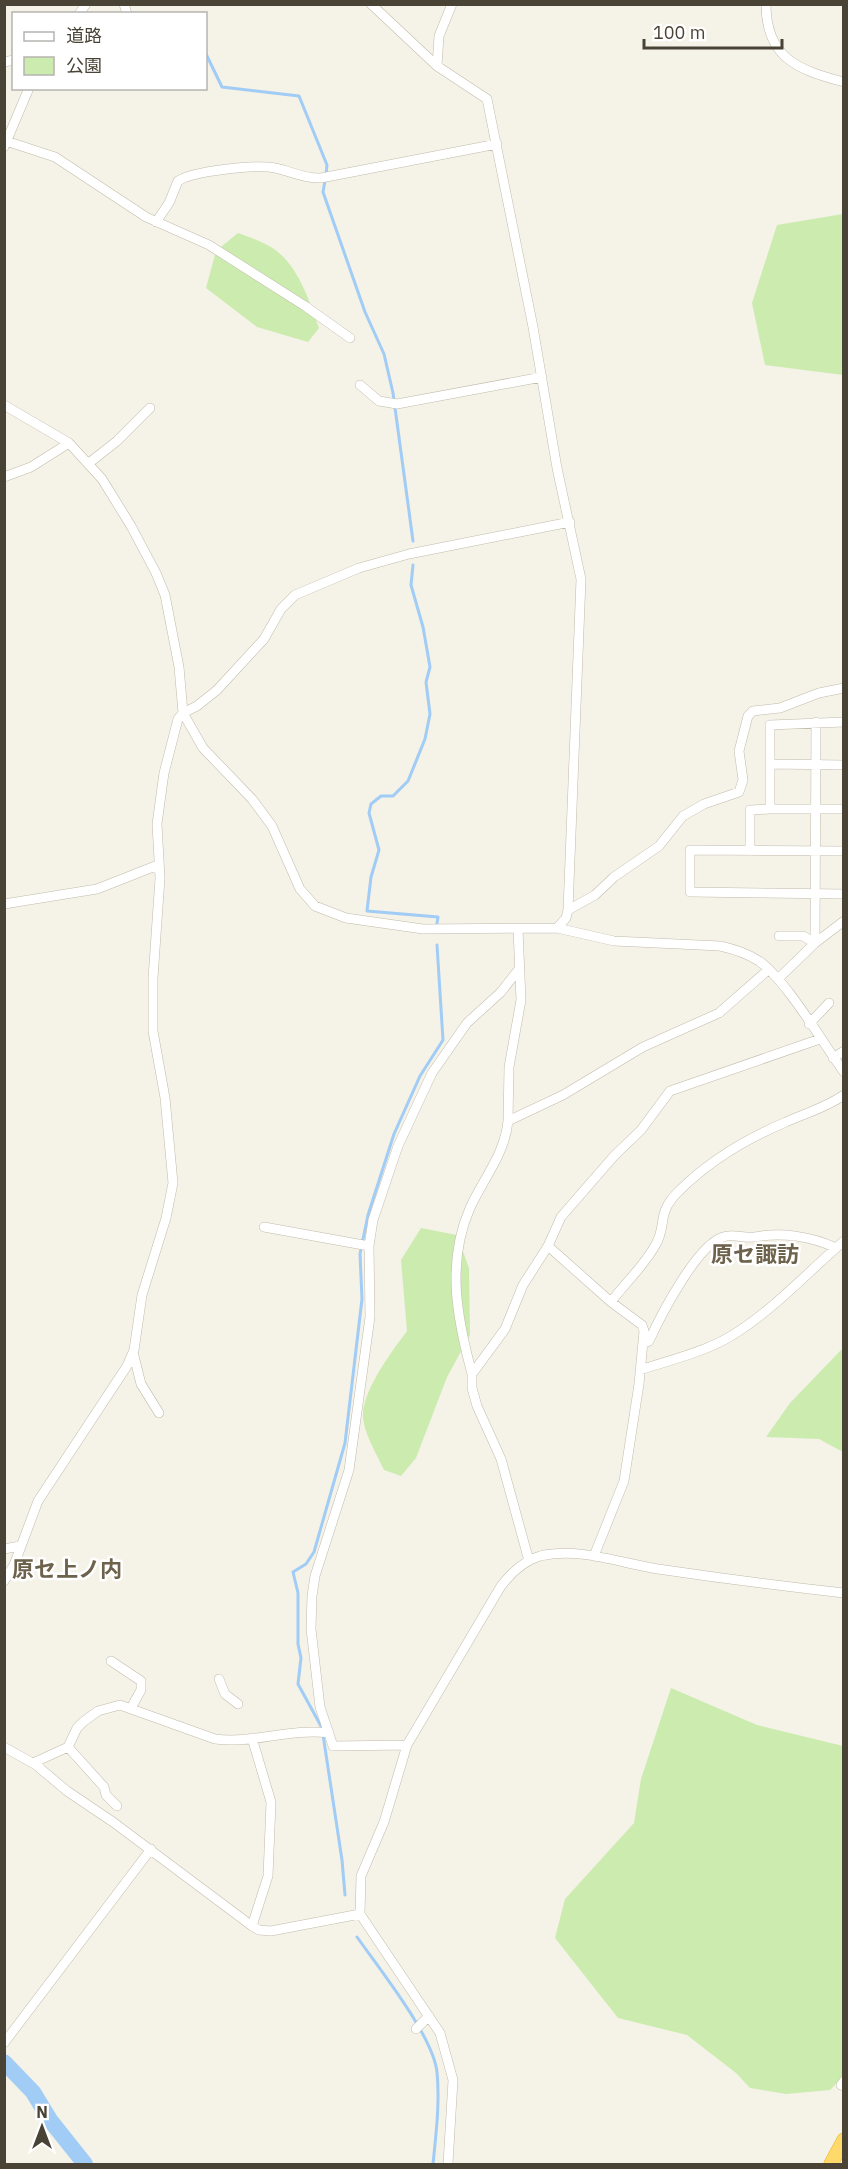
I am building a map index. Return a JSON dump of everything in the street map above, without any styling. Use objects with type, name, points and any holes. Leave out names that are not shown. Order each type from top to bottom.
[{"type":"highway","points":[[831,2164],[843,2140]]},
{"type":"street","points":[[371,4],[437,66],[487,99],[497,144],[580,579],[568,910],[566,918],[557,928]]},
{"type":"street","points":[[437,66],[439,36],[452,4]]},
{"type":"street","points":[[766,4],[768,28],[773,43],[784,56],[796,66],[843,82]]},
{"type":"street","points":[[28,90],[7,145],[55,158],[120,202],[228,256],[350,338]]},
{"type":"street","points":[[156,222],[170,203],[177,181],[193,175],[270,167],[305,177],[321,178],[497,144]]},
{"type":"street","points":[[360,385],[379,401],[393,404],[542,377]]},
{"type":"street","points":[[4,405],[69,443],[89,464],[131,526],[165,595],[175,644],[183,713],[203,748],[252,798],[266,817],[300,889],[315,906],[346,918],[423,929],[557,928],[614,942],[720,946],[758,960],[769,969],[843,1072]]},
{"type":"street","points":[[89,464],[150,408]]},
{"type":"street","points":[[4,477],[31,467],[69,443]]},
{"type":"street","points":[[4,1581],[14,1565],[38,1501],[127,1366],[133,1352],[142,1294],[166,1218],[173,1183],[165,1098],[153,1031],[160,878],[158,824],[164,773],[175,728],[183,713],[197,706],[217,690],[264,639],[281,609],[296,595],[359,568],[409,554],[570,522]]},
{"type":"street","points":[[568,910],[595,895],[614,877],[658,846],[683,816],[704,804],[739,792],[743,780],[739,751],[747,716],[753,711],[780,708],[819,693],[843,688]]},
{"type":"street","points":[[770,809],[771,725],[843,721]]},
{"type":"street","points":[[815,943],[816,722]]},
{"type":"street","points":[[771,764],[843,765]]},
{"type":"street","points":[[750,851],[750,810],[843,809]]},
{"type":"street","points":[[843,851],[690,850],[690,892],[843,894]]},
{"type":"street","points":[[4,904],[97,888],[158,865]]},
{"type":"street","points":[[778,979],[815,943],[843,921]]},
{"type":"street","points":[[518,929],[519,969],[522,982],[509,1067],[507,1138],[470,1208],[456,1251],[456,1305],[472,1374],[472,1389],[477,1406],[501,1459],[529,1561]]},
{"type":"street","points":[[779,936],[803,936],[815,943]]},
{"type":"street","points":[[407,1745],[333,1746],[320,1707],[311,1629],[315,1575],[349,1470],[370,1317],[364,1246],[383,1184],[432,1073],[467,1023],[501,992],[519,969]]},
{"type":"street","points":[[508,1121],[563,1095],[643,1047],[719,1013],[769,969]]},
{"type":"street","points":[[809,1024],[829,1003]]},
{"type":"street","points":[[472,1374],[505,1329],[523,1285],[548,1246],[561,1217],[614,1156],[641,1130],[670,1091],[820,1039]]},
{"type":"street","points":[[833,1058],[843,1051]]},
{"type":"street","points":[[611,1302],[656,1245],[662,1216],[679,1191],[744,1144],[786,1122],[828,1107],[843,1095]]},
{"type":"street","points":[[264,1227],[364,1246]]},
{"type":"street","points":[[644,1342],[648,1341],[708,1245],[721,1238],[732,1235],[748,1237],[770,1232],[823,1241],[836,1248]]},
{"type":"street","points":[[640,1370],[706,1348],[738,1332],[772,1305],[843,1240]]},
{"type":"street","points":[[548,1246],[611,1302],[642,1325],[644,1342],[621,1493],[594,1556]]},
{"type":"street","points":[[133,1352],[141,1384],[159,1413]]},
{"type":"street","points":[[4,1549],[20,1546]]},
{"type":"street","points":[[448,2164],[453,2080],[440,2033],[427,2018],[360,1914],[361,1876],[384,1822],[407,1745],[501,1586],[514,1570],[529,1561],[539,1556],[561,1554],[594,1556],[656,1568],[843,1593]]},
{"type":"street","points":[[111,1661],[141,1682],[141,1690],[131,1708]]},
{"type":"street","points":[[219,1679],[225,1694],[238,1704]]},
{"type":"street","points":[[33,1762],[68,1747],[76,1728],[98,1711],[120,1705],[215,1739],[228,1741],[309,1730],[329,1733]]},
{"type":"street","points":[[252,1738],[271,1802],[268,1876],[252,1926]]},
{"type":"street","points":[[4,1747],[33,1762],[67,1791],[151,1849],[259,1930],[271,1931],[360,1914]]},
{"type":"street","points":[[68,1747],[104,1787],[106,1795],[117,1806]]},
{"type":"street","points":[[94,1808],[106,1795]]},
{"type":"street","points":[[7,2040],[151,1849]]},
{"type":"street","points":[[416,2029],[427,2018]]},
{"type":"green space","points":[[843,214],[843,375],[765,365],[752,303],[777,225]]},
{"type":"green space","points":[[238,233],[269,246],[287,261],[294,271],[301,282],[319,328],[308,342],[257,327],[206,288],[216,251]]},
{"type":"green space","points":[[421,1228],[457,1235],[469,1268],[470,1335],[447,1377],[416,1458],[401,1476],[384,1470],[367,1435],[363,1413],[374,1381],[407,1331],[401,1260]]},
{"type":"green space","points":[[843,1348],[843,1452],[819,1439],[766,1437],[790,1403]]},
{"type":"green space","points":[[671,1688],[757,1725],[843,1746],[844,2076],[830,2090],[786,2094],[750,2088],[736,2073],[687,2035],[618,2018],[555,1938],[565,1899],[634,1823],[641,1779]]},
{"type":"waterway","points":[[207,56],[222,87],[299,96],[327,165],[326,174]]},
{"type":"waterway","points":[[325,181],[323,192],[365,312],[384,354],[393,393],[413,541]]},
{"type":"waterway","points":[[413,565],[411,585],[423,627],[430,667],[426,682],[430,714],[425,739],[408,781],[393,796],[381,796],[371,804],[369,813],[379,850],[371,877],[367,911],[438,917],[437,923]]},
{"type":"waterway","points":[[345,1895],[342,1860],[322,1728],[298,1684],[301,1658],[298,1644],[298,1593],[293,1572],[306,1564],[314,1552],[345,1443],[362,1299],[360,1254],[368,1215],[394,1134],[420,1076],[443,1040],[437,945]]},
{"type":"waterway","points":[[357,1937],[404,2003],[426,2040],[433,2057],[437,2072],[438,2095],[433,2164]]},
{"type":"waterway","points":[[4,2062],[33,2092],[50,2120],[85,2164]]},
{"type":"district","name":"原セ諏訪","points":[[755,1253]]},
{"type":"district","name":"原セ上ノ内","points":[[67,1568]]}]
